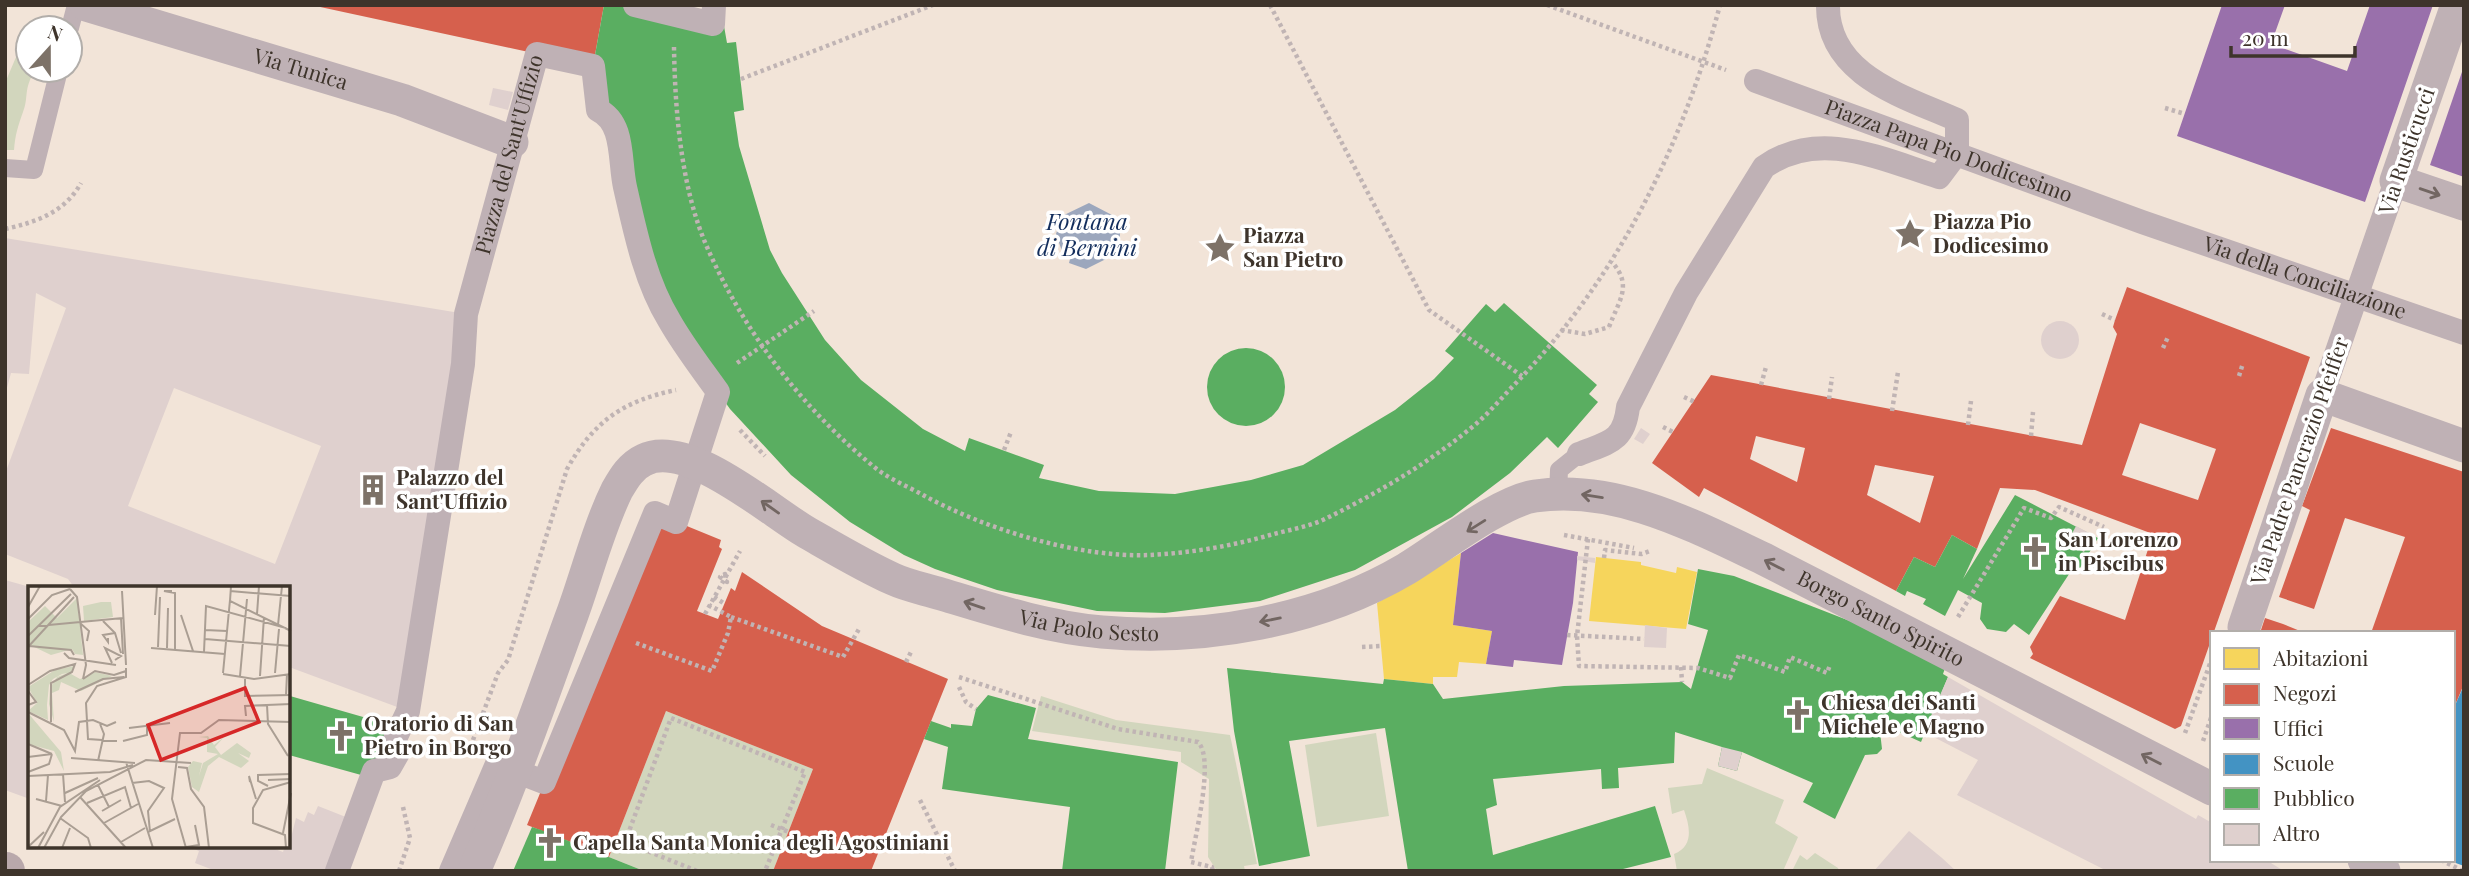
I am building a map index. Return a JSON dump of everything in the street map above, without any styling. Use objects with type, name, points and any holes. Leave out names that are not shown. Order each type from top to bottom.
[{"type":"street","name":"Via Tunica","points":[[86,5],[402,100],[512,142]]},
{"type":"street","points":[[635,5],[713,24],[714,5]]},
{"type":"street","points":[[1579,454],[1611,442],[1625,427],[1628,407],[1686,293],[1764,167],[1781,155],[1811,147],[1843,148],[1939,177],[1957,153],[1958,120],[1874,83],[1854,67],[1837,41],[1828,5]]},
{"type":"street","name":"Via Rusticucci","points":[[2357,296],[2456,5]]},
{"type":"street","name":"Piazza del Sant'Uffizio","points":[[337,871],[374,771],[390,767],[398,753],[395,739],[408,711],[463,364],[466,314],[537,54],[593,66],[598,110],[610,116],[615,125],[624,184],[648,270],[667,319],[713,389]]},
{"type":"street","name":"Piazza Papa Pio Dodicesimo","points":[[1756,81],[2145,222]]},
{"type":"street","points":[[2396,181],[2464,204]]},
{"type":"street","name":"Via della Conciliazione","points":[[2145,222],[2464,333]]},
{"type":"street","name":"Via Padre Pancrazio Pfeiffer","points":[[2244,627],[2357,296]]},
{"type":"street","points":[[451,871],[497,764],[544,782],[655,513],[677,522],[695,464],[713,389]]},
{"type":"street","points":[[2322,395],[2464,446]]},
{"type":"street","name":"Via Paolo Sesto","points":[[513,770],[615,494],[625,477],[648,457],[668,456],[695,464],[746,491],[804,531],[895,580],[992,611],[1103,632],[1184,632],[1305,613],[1352,597],[1401,572],[1519,499],[1547,495]]},
{"type":"street","name":"Borgo Santo Spirito","points":[[1547,495],[1575,494],[1620,501],[1703,531],[2210,788]]},
{"type":"street","points":[[474,871],[513,770]]},
{"type":"street","points":[[2368,862],[2384,871]]},
{"type":"lane","points":[[5,168],[34,170],[56,84]]},
{"type":"lane","points":[[1547,495],[1559,470],[1579,454]]},
{"type":"path","points":[[741,79],[933,5]]},
{"type":"path","points":[[1269,5],[1429,310],[1522,376]]},
{"type":"path","points":[[1547,5],[1756,81]]},
{"type":"path","points":[[673,14],[675,102],[687,177],[706,246],[761,348],[808,405],[876,469],[952,511],[1074,549],[1147,555],[1236,544],[1321,521],[1402,477],[1477,423],[1562,330],[1612,262],[1652,191],[1705,62],[1720,5]]},
{"type":"path","points":[[2165,108],[2185,114]]},
{"type":"path","points":[[5,229],[35,222],[65,205],[81,183]]},
{"type":"path","points":[[1562,330],[1585,334],[1611,329],[1624,287],[1623,275],[1612,262]]},
{"type":"path","points":[[773,464],[719,406],[713,389],[761,348],[814,311]]},
{"type":"path","points":[[2102,314],[2115,320]]},
{"type":"path","points":[[2163,348],[2168,337]]},
{"type":"path","points":[[2239,376],[2243,363]]},
{"type":"path","points":[[1761,385],[1766,367]]},
{"type":"path","points":[[1892,411],[1898,372]]},
{"type":"path","points":[[1829,399],[1832,377]]},
{"type":"path","points":[[1684,397],[1695,402]]},
{"type":"path","points":[[1968,425],[1971,401]]},
{"type":"path","points":[[2031,436],[2033,412]]},
{"type":"path","points":[[1663,427],[1674,432]]},
{"type":"path","points":[[1004,450],[1011,432]]},
{"type":"path","points":[[1961,612],[2024,508],[2051,518],[2059,507],[2104,527]]},
{"type":"path","points":[[1589,531],[1577,636],[1579,666],[1698,668],[1730,678],[1739,655],[1784,672],[1790,657],[1827,673],[1830,664]]},
{"type":"path","points":[[1563,534],[1662,553]]},
{"type":"path","points":[[1604,558],[1605,550],[1642,554],[1651,551]]},
{"type":"path","points":[[705,614],[740,551]]},
{"type":"path","points":[[714,597],[725,604]]},
{"type":"path","points":[[709,605],[731,617],[844,657],[859,629]]},
{"type":"path","points":[[671,656],[712,671],[728,633],[731,617]]},
{"type":"path","points":[[1567,635],[1644,639]]},
{"type":"path","points":[[1362,647],[1381,646]]},
{"type":"path","points":[[906,662],[912,650]]},
{"type":"path","points":[[498,673],[509,660]]},
{"type":"path","points":[[2183,739],[2210,664]]},
{"type":"path","points":[[1681,667],[1682,682]]},
{"type":"path","points":[[959,677],[1118,729],[1198,742],[1205,752],[1205,769],[1191,862],[1212,867],[1213,871]]},
{"type":"path","points":[[959,687],[966,702],[976,709]]},
{"type":"path","points":[[697,871],[625,842],[671,718],[805,772],[765,871]]},
{"type":"path","points":[[2201,746],[2210,721]]},
{"type":"path","points":[[920,800],[955,871]]},
{"type":"path","points":[[399,871],[410,838],[403,807]]},
{"type":"path","points":[[771,825],[789,832]]},
{"type":"path","points":[[2445,862],[2463,871]]},
{"type":"green space","points":[[14,62],[14,84],[29,84],[14,150],[5,150],[5,83]]},
{"type":"green space","points":[[1041,696],[1116,720],[1230,735],[1257,864],[1244,866],[1245,871],[1217,871],[1208,857],[1209,779],[1181,762],[1181,752],[1032,731]]},
{"type":"green space","points":[[666,711],[813,769],[773,871],[644,871],[609,857]]},
{"type":"green space","points":[[1376,733],[1389,816],[1317,827],[1305,745]]},
{"type":"green space","points":[[1707,768],[1784,800],[1775,823],[1798,837],[1783,871],[1677,871],[1674,854],[1688,841],[1689,829],[1684,810],[1672,814],[1668,788],[1702,784]]},
{"type":"green space","points":[[1815,853],[1839,871],[1792,871],[1800,855],[1807,860]]},
{"type":"water","name":"Fontana di Bernini","points":[[1089,203],[1112,215],[1120,235],[1114,255],[1086,269],[1069,263],[1070,259],[1064,257],[1056,234],[1062,216]]},
{"type":"building: Abitazioni","points":[[1461,553],[1453,625],[1492,631],[1486,664],[1459,662],[1457,677],[1433,677],[1433,684],[1384,679],[1377,603]]},
{"type":"building: Abitazioni","points":[[1596,557],[1641,562],[1641,565],[1676,573],[1677,567],[1697,572],[1686,629],[1589,621]]},
{"type":"building: Negozi","points":[[311,5],[604,5],[593,66]]},
{"type":"building: Negozi","points":[[2127,287],[2310,357],[2214,631],[2210,631],[2210,643],[2181,726],[2175,729],[2030,658],[2033,654],[2030,647],[2060,596],[2125,620],[2153,534],[2035,490],[2000,488],[1977,549],[1952,535],[1935,567],[1914,557],[1896,591],[1704,488],[1699,497],[1652,463],[1711,375],[2082,445],[2117,334],[2113,327]],"holes":[[[2140,423],[2216,449],[2198,500],[2122,475]],[[1756,436],[1805,448],[1797,482],[1750,459]],[[1875,465],[1934,476],[1920,523],[1867,495]]]},
{"type":"building: Negozi","points":[[2331,428],[2464,472],[2464,684],[2455,705],[2455,631],[2372,631],[2405,537],[2345,518],[2314,609],[2279,597],[2310,510],[2302,506]]},
{"type":"building: Negozi","points":[[655,513],[721,540],[719,547],[722,549],[697,611],[718,619],[731,588],[735,591],[742,572],[822,626],[948,679],[871,871],[773,871],[813,769],[666,711],[609,857],[527,825]]},
{"type":"building: Negozi","points":[[2265,618],[2300,631],[2261,631]]},
{"type":"building: Uffici","points":[[2222,5],[2285,5],[2271,44],[2347,71],[2370,5],[2433,5],[2365,202],[2177,136]]},
{"type":"building: Uffici","points":[[2464,66],[2464,177],[2430,165]]},
{"type":"building: Uffici","points":[[1493,533],[1578,552],[1573,603],[1562,665],[1514,660],[1513,667],[1486,664],[1492,631],[1453,625],[1461,553]]},
{"type":"building: Scuole","points":[[2464,685],[2464,866],[2453,862],[2455,705]]},
{"type":"building: Pubblico","points":[[604,5],[624,5],[724,26],[727,43],[736,42],[744,110],[734,112],[739,146],[770,250],[782,273],[825,340],[861,380],[923,429],[965,451],[969,438],[1044,465],[1039,478],[1099,491],[1175,494],[1251,480],[1303,465],[1395,410],[1434,379],[1454,358],[1445,351],[1486,304],[1495,312],[1504,303],[1597,385],[1589,394],[1598,402],[1558,448],[1547,437],[1510,473],[1452,517],[1355,570],[1260,601],[1165,613],[1097,611],[997,590],[935,569],[904,555],[850,522],[791,475],[730,409],[667,319],[593,66]]},
{"type":"building: Pubblico","points":[[1246,348],[1261,351],[1273,360],[1282,372],[1285,387],[1282,402],[1273,414],[1261,423],[1246,426],[1231,423],[1219,414],[1210,402],[1207,387],[1210,372],[1219,360],[1231,351]]},
{"type":"building: Pubblico","name":"San Lorenzo in Piscibus","points":[[2015,495],[2098,538],[2080,568],[2075,565],[2029,635],[2014,624],[2006,632],[1987,629],[1980,619],[1982,603],[1958,590],[1945,616],[1923,604],[1926,599],[1907,591],[1905,596],[1896,591],[1914,557],[1935,567],[1952,535],[1977,549],[1963,579]]},
{"type":"building: Pubblico","points":[[1698,569],[1734,576],[1855,623],[1946,665],[1943,674],[1948,677],[1921,742],[1879,723],[1882,749],[1877,754],[1865,755],[1835,819],[1803,802],[1813,783],[1742,752],[1737,771],[1718,766],[1722,747],[1675,732],[1674,763],[1618,768],[1619,788],[1602,789],[1601,769],[1493,779],[1497,805],[1486,809],[1493,855],[1655,806],[1671,857],[1615,871],[1408,871],[1385,728],[1289,741],[1310,856],[1259,866],[1234,731],[1227,668],[1383,684],[1384,679],[1433,684],[1443,699],[1564,686],[1682,682],[1691,689],[1708,630],[1688,624]]},
{"type":"building: Pubblico","points":[[988,695],[1036,708],[1028,739],[1178,762],[1165,871],[1062,871],[1070,807],[942,789],[948,747],[924,739],[931,721],[951,728],[951,724],[972,726],[976,709]]},
{"type":"building: Pubblico","name":"Oratorio di San Pietro in Borgo","points":[[290,696],[384,723],[384,730],[390,734],[397,757],[372,778],[290,755]]},
{"type":"building: Pubblico","name":"Capella Santa Monica degli Agostiniani","points":[[532,827],[541,830],[644,871],[513,871]]},
{"type":"building: Altro","points":[[493,88],[513,92],[508,110],[489,105]]},
{"type":"building: Altro","name":"Palazzo del Sant'Uffizio","points":[[5,238],[466,314],[408,711],[290,667],[290,586],[73,586],[68,579],[5,554],[5,474],[66,308],[36,293],[29,374],[11,373],[5,395]],"holes":[[[174,388],[321,446],[275,564],[128,506]]]},
{"type":"building: Altro","points":[[2060,321],[2073,327],[2079,340],[2073,353],[2060,359],[2047,353],[2041,340],[2047,327]]},
{"type":"building: Altro","points":[[1641,428],[1650,434],[1643,444],[1634,439]]},
{"type":"building: Altro","points":[[2076,526],[2093,535],[2084,552],[2067,543]]},
{"type":"building: Altro","points":[[1577,556],[1595,558],[1595,563],[1577,560]]},
{"type":"building: Altro","points":[[5,580],[28,586],[28,795],[27,798],[5,790]]},
{"type":"building: Altro","points":[[1645,625],[1667,628],[1666,648],[1644,647]]},
{"type":"building: Altro","points":[[1948,677],[2196,819],[2198,815],[2210,822],[2210,862],[2269,862],[2284,871],[2107,871],[1957,795],[1978,760],[1924,732]]},
{"type":"building: Altro","points":[[1722,747],[1742,752],[1737,771],[1718,766]]},
{"type":"building: Altro","points":[[318,806],[356,821],[337,871],[216,871],[195,863],[199,851],[192,848],[272,848],[283,852],[284,848],[290,848],[296,818],[304,822],[308,812],[314,815]]},
{"type":"building: Altro","points":[[1909,831],[1942,858],[1956,871],[1874,871]]},
{"type":"place","name":"Piazza Pio Dodicesimo","points":[[1910,234]]},
{"type":"place","name":"Piazza San Pietro","points":[[1220,248]]},
{"type":"place","name":"Palazzo del Sant'Uffizio","points":[[373,490]]},
{"type":"place","name":"San Lorenzo in Piscibus","points":[[2035,552]]},
{"type":"place","name":"Chiesa dei Santi Michele e Magno","points":[[1798,715]]},
{"type":"place","name":"Oratorio di San Pietro in Borgo","points":[[341,736]]},
{"type":"place","name":"Capella Santa Monica degli Agostiniani","points":[[550,843]]}]
